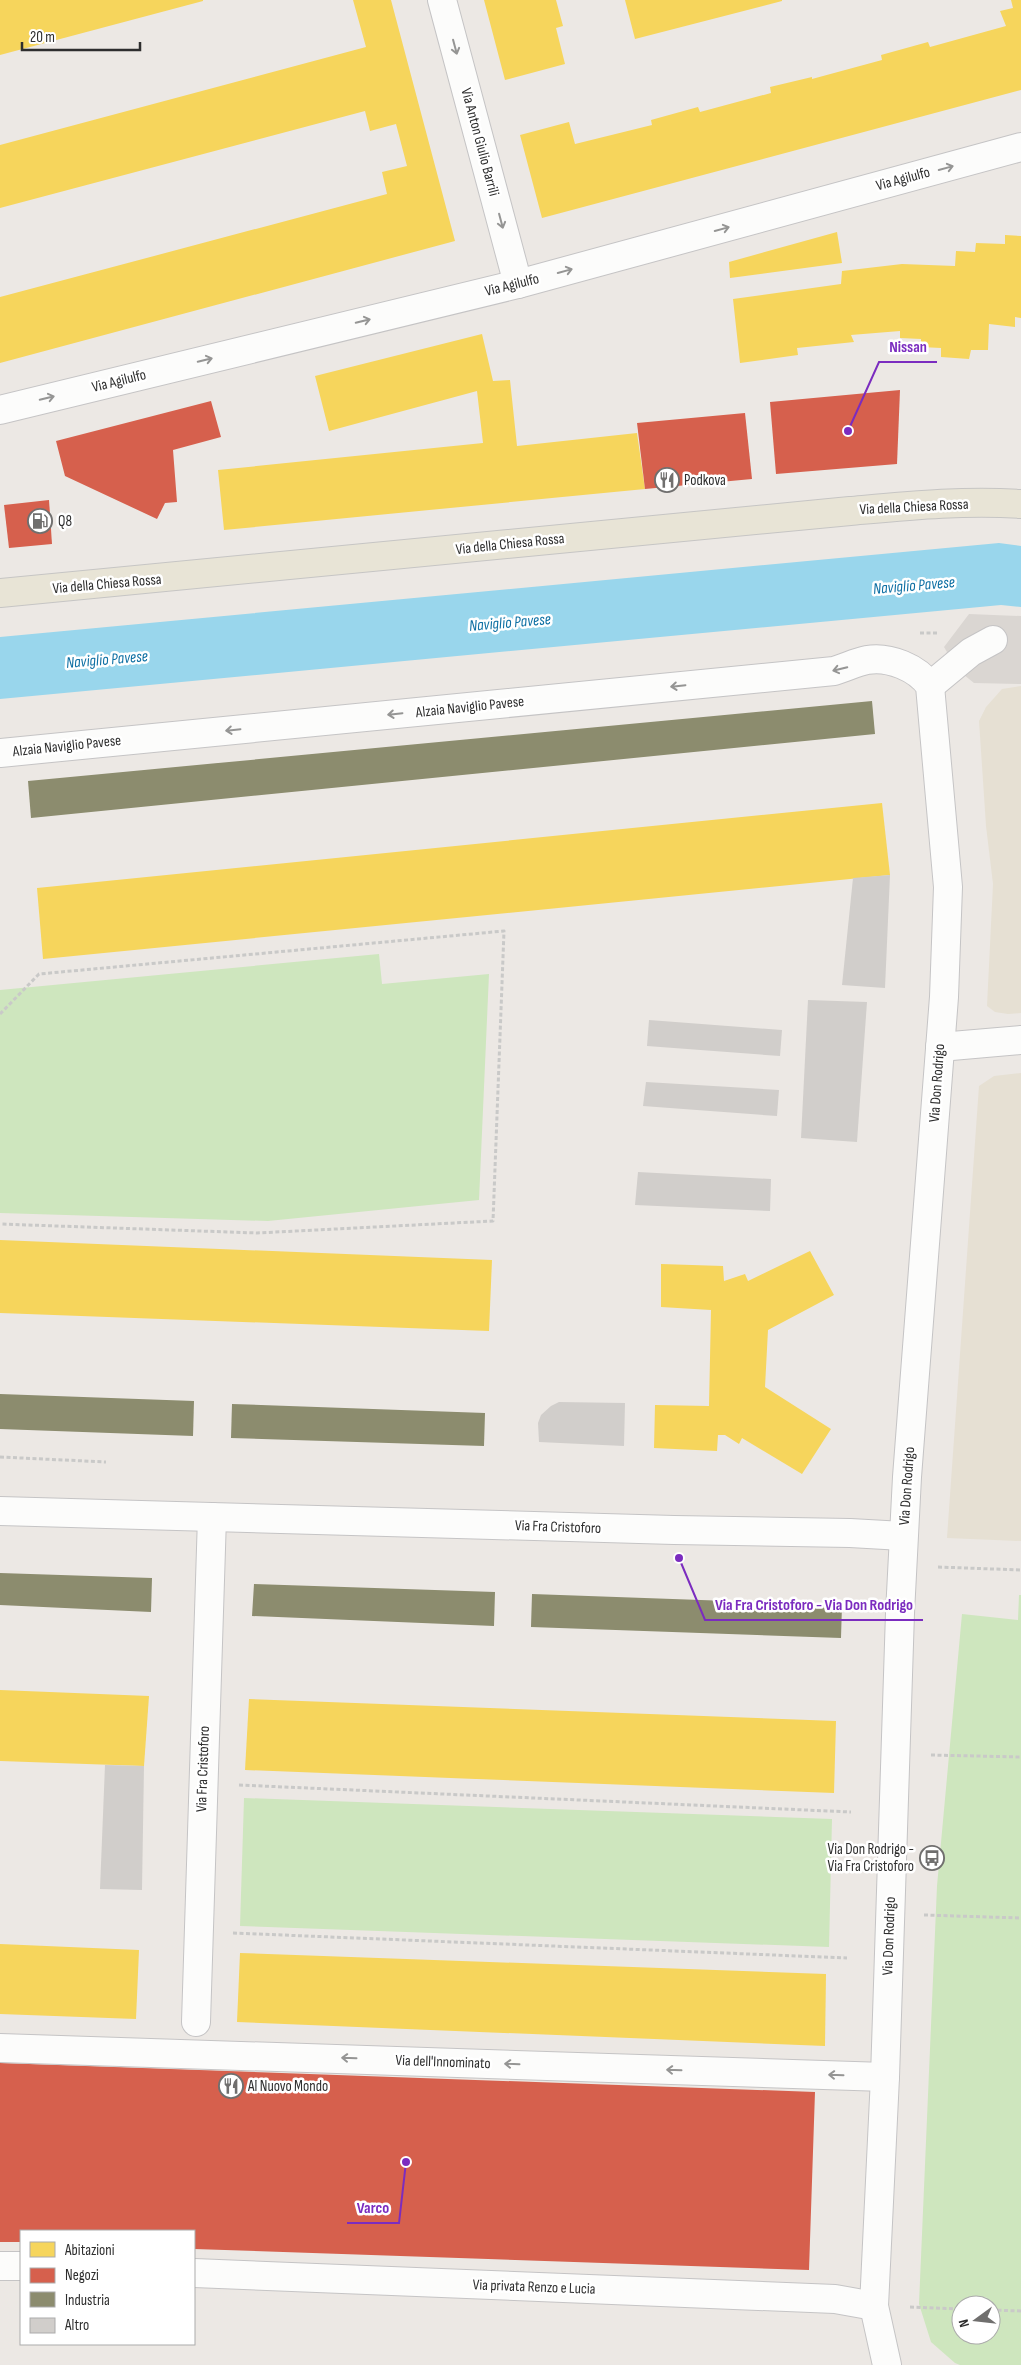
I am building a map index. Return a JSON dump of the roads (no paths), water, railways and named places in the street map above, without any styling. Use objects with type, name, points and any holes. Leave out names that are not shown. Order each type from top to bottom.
[{"type":"main road","name":"Via della Chiesa Rossa","points":[[0,594],[859,510],[925,505],[1021,504]]},
{"type":"street","name":"Via Anton Giulio Barrili","points":[[442,0],[518,284]]},
{"type":"street","name":"Via Agilulfo","points":[[0,410],[518,284],[1021,147]]},
{"type":"street","points":[[930,686],[972,652],[993,640]]},
{"type":"street","name":"Alzaia Naviglio Pavese","points":[[0,753],[834,671],[874,659],[900,664],[912,669],[925,679],[930,686]]},
{"type":"street","name":"Via Don Rodrigo","points":[[887,2365],[874,2306],[885,2077],[904,1536],[940,1048],[948,887],[930,686]]},
{"type":"street","points":[[940,1048],[1021,1040]]},
{"type":"street","name":"Via Fra Cristoforo","points":[[0,1511],[850,1533],[904,1536]]},
{"type":"street","name":"Via Fra Cristoforo","points":[[196,2022],[212,1517]]},
{"type":"street","name":"Via dell'Innominato","points":[[0,2048],[885,2077]]},
{"type":"street","points":[[0,2266],[20,2266]]},
{"type":"street","name":"Via privata Renzo e Lucia","points":[[195,2274],[835,2299],[874,2306]]},
{"type":"water","name":"Naviglio Pavese","points":[[999,543],[1021,546],[1021,607],[1001,605],[0,699],[0,637]]},
{"type":"place","name":"Nissan","points":[[848,431]]},
{"type":"place","name":"Podkova","points":[[667,480]]},
{"type":"place","name":"Q8","points":[[40,521]]},
{"type":"place","name":"Via Fra Cristoforo - Via Don Rodrigo","points":[[679,1558]]},
{"type":"place","name":"Via Don Rodrigo - Via Fra Cristoforo","points":[[932,1858]]},
{"type":"place","name":"Al Nuovo Mondo","points":[[231,2086]]},
{"type":"place","name":"Varco","points":[[406,2162]]}]
